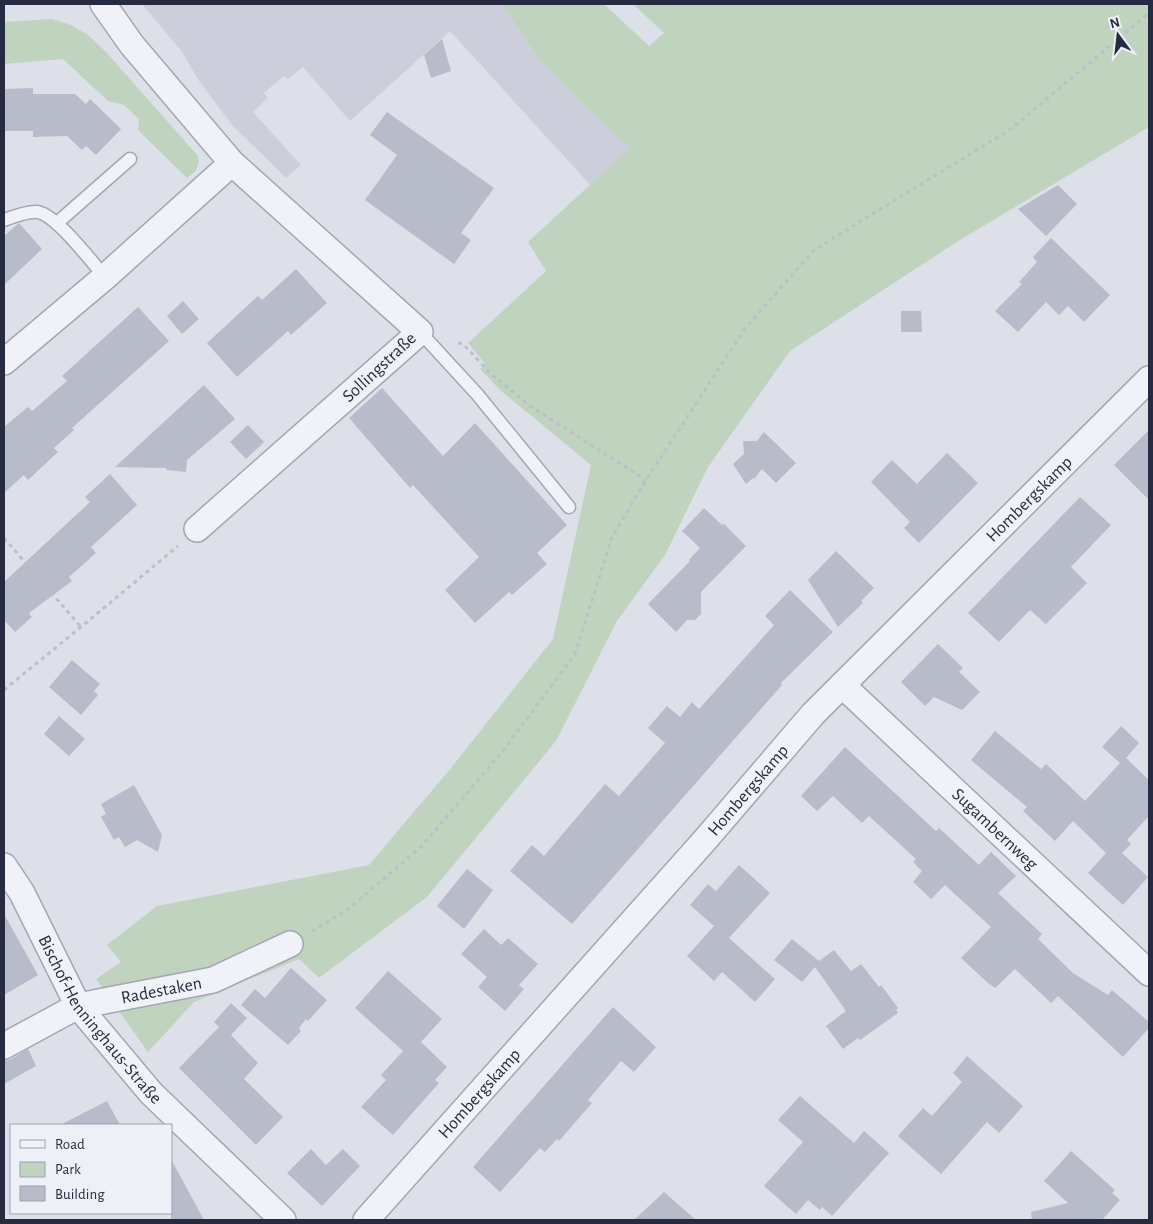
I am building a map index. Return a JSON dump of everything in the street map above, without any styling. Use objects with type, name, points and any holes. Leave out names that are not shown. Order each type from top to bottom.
[{"type":"street","name":"Sollingstraße","points":[[103,4],[132,44],[232,163],[420,332],[197,529]]},
{"type":"street","points":[[4,362],[104,277],[232,163]]},
{"type":"street","name":"Hombergskamp","points":[[366,1220],[706,840],[813,714],[1149,379]]},
{"type":"street","name":"Sugambernweg","points":[[842,685],[1147,966]]},
{"type":"street","name":"Bischof-Henninghaus-Straße","points":[[4,866],[22,893],[78,1006],[152,1093],[283,1220]]},
{"type":"street","name":"Radestaken","points":[[4,1046],[78,1006],[213,980],[290,944]]},
{"type":"lane","points":[[57,224],[130,160]]},
{"type":"lane","points":[[4,220],[17,215],[38,212],[57,224],[104,277]]},
{"type":"lane","points":[[420,332],[477,394],[569,507]]},
{"type":"path","points":[[290,944],[347,910],[421,847],[502,752],[575,654],[612,536],[646,480],[744,330],[814,250],[1011,129],[1149,13]]},
{"type":"path","points":[[420,332],[463,344],[491,374],[533,408],[646,480]]},
{"type":"path","points":[[4,690],[82,627],[197,529]]},
{"type":"path","points":[[4,538],[82,627]]},
{"type":"shaded area","points":[[142,4],[501,4],[541,62],[587,109],[631,148],[590,185],[450,31],[350,121],[303,67],[288,79],[284,76],[264,93],[268,98],[253,112],[301,165],[286,178],[232,125],[199,81],[182,52]]},
{"type":"green space","points":[[501,4],[604,4],[649,46],[664,33],[633,4],[1149,4],[1149,127],[955,243],[790,351],[708,467],[665,555],[617,621],[556,741],[427,897],[319,978],[299,959],[194,1002],[148,1052],[96,979],[121,962],[107,945],[157,906],[369,865],[451,768],[553,639],[591,465],[501,391],[480,369],[485,364],[468,343],[546,271],[528,242],[630,148],[587,109],[541,62]]},
{"type":"green space","points":[[52,19],[71,25],[88,35],[106,52],[198,156],[199,161],[196,171],[187,178],[138,130],[139,119],[124,105],[108,101],[63,59],[4,64],[4,22]]},
{"type":"building","points":[[442,39],[451,71],[431,78],[424,55]]},
{"type":"building","points":[[33,88],[33,94],[75,94],[86,104],[90,99],[121,129],[96,155],[86,146],[82,150],[67,136],[33,137],[33,131],[4,131],[4,89]]},
{"type":"building","points":[[387,112],[494,188],[461,233],[471,240],[454,264],[365,200],[397,155],[370,135]]},
{"type":"building","points":[[1058,185],[1077,204],[1046,236],[1018,209]]},
{"type":"building","points":[[19,223],[42,249],[4,285],[4,236]]},
{"type":"building","points":[[1051,238],[1110,295],[1084,322],[1068,306],[1059,315],[1046,302],[1018,332],[995,311],[1022,284],[1019,282],[1037,262],[1033,257]]},
{"type":"building","points":[[296,269],[327,303],[291,335],[288,331],[237,377],[207,343],[258,296],[262,300]]},
{"type":"building","points":[[183,301],[199,319],[182,334],[167,316]]},
{"type":"building","points":[[138,307],[169,341],[72,428],[74,430],[54,448],[58,452],[28,480],[24,475],[4,493],[4,427],[28,407],[32,411],[67,381],[62,376]]},
{"type":"building","points":[[901,311],[921,311],[922,332],[901,332]]},
{"type":"building","points":[[204,385],[235,419],[187,460],[186,472],[167,470],[166,468],[115,467]]},
{"type":"building","points":[[382,388],[443,456],[475,423],[567,525],[537,553],[547,564],[512,595],[509,592],[475,623],[445,590],[479,557],[413,485],[410,488],[349,418]]},
{"type":"building","points":[[248,425],[264,442],[246,459],[230,442]]},
{"type":"building","points":[[1149,430],[1149,500],[1114,465]]},
{"type":"building","points":[[764,432],[796,463],[776,483],[762,469],[754,479],[746,484],[733,464],[744,454],[743,441],[757,441]]},
{"type":"building","points":[[947,453],[978,483],[919,543],[904,528],[910,522],[871,482],[892,460],[917,484]]},
{"type":"building","points":[[110,474],[137,505],[91,547],[96,553],[69,577],[72,581],[29,613],[32,617],[15,632],[4,620],[4,582],[90,502],[85,497]]},
{"type":"building","points":[[1080,497],[1111,525],[1071,567],[1087,583],[1046,624],[1030,610],[999,642],[968,613]]},
{"type":"building","points":[[704,508],[722,525],[724,524],[746,546],[701,592],[701,614],[695,620],[687,620],[676,632],[648,604],[690,561],[700,548],[682,531]]},
{"type":"building","points":[[836,551],[874,588],[861,601],[863,603],[838,627],[808,580]]},
{"type":"building","points":[[790,590],[833,632],[781,683],[782,685],[572,924],[510,871],[532,845],[544,856],[605,784],[619,796],[665,743],[648,728],[667,706],[680,717],[692,702],[699,709],[774,625],[765,616]]},
{"type":"building","points":[[938,644],[963,668],[959,672],[980,692],[962,710],[934,697],[925,706],[901,682]]},
{"type":"building","points":[[72,660],[100,684],[94,691],[98,695],[81,715],[49,687]]},
{"type":"building","points":[[59,716],[85,739],[69,756],[44,734]]},
{"type":"building","points":[[1121,726],[1139,743],[1126,758],[1149,780],[1149,816],[1127,840],[1131,844],[1122,853],[1148,877],[1123,905],[1088,873],[1106,853],[1073,821],[1055,841],[1023,811],[1027,807],[971,760],[995,731],[1041,769],[1046,764],[1085,801],[1120,763],[1102,747]]},
{"type":"building","points":[[845,747],[936,831],[939,828],[979,865],[991,852],[1016,876],[998,893],[1042,934],[1038,939],[1073,973],[1108,995],[1112,990],[1149,1022],[1149,1028],[1123,1057],[1058,996],[1051,1003],[1015,969],[995,988],[988,983],[961,958],[991,927],[945,885],[931,899],[913,882],[922,871],[913,862],[916,859],[869,816],[862,823],[833,796],[817,811],[801,796]]},
{"type":"building","points":[[134,785],[162,835],[158,852],[137,840],[125,847],[119,837],[114,840],[101,817],[106,814],[101,804]]},
{"type":"building","points":[[739,865],[770,893],[729,938],[775,979],[755,1002],[722,972],[714,981],[687,956],[714,926],[690,905],[708,884],[716,891]]},
{"type":"building","points":[[467,869],[493,890],[464,929],[437,906]]},
{"type":"building","points":[[4,914],[38,975],[4,995]]},
{"type":"building","points":[[484,929],[501,945],[508,938],[538,964],[519,985],[524,989],[505,1011],[478,987],[487,977],[461,954]]},
{"type":"building","points":[[792,939],[819,961],[834,950],[851,971],[861,964],[879,987],[881,985],[898,1008],[896,1010],[898,1013],[860,1040],[858,1038],[843,1049],[826,1026],[846,1011],[815,967],[802,982],[774,960]]},
{"type":"building","points":[[291,968],[327,1000],[308,1021],[306,1019],[299,1028],[301,1031],[288,1045],[241,1005],[255,989],[265,998]]},
{"type":"building","points":[[388,971],[442,1019],[421,1042],[447,1067],[435,1080],[439,1083],[393,1135],[361,1107],[386,1080],[381,1075],[403,1051],[355,1008]]},
{"type":"building","points":[[231,1003],[247,1018],[231,1035],[258,1063],[244,1079],[283,1117],[256,1145],[179,1068],[219,1027],[214,1022]]},
{"type":"building","points":[[613,1007],[656,1047],[634,1072],[621,1061],[588,1100],[592,1103],[559,1141],[557,1139],[545,1152],[540,1148],[500,1192],[473,1167]]},
{"type":"building","points":[[28,1049],[36,1066],[4,1084],[4,1060],[11,1059]]},
{"type":"building","points":[[967,1056],[1023,1106],[999,1133],[987,1122],[941,1174],[898,1136],[923,1108],[932,1116],[962,1082],[953,1073]]},
{"type":"building","points":[[800,1096],[854,1143],[864,1131],[889,1153],[832,1216],[822,1207],[820,1210],[808,1200],[796,1214],[764,1186],[803,1142],[778,1120]]},
{"type":"building","points":[[107,1101],[119,1124],[62,1124]]},
{"type":"building","points":[[311,1149],[326,1165],[343,1149],[360,1166],[322,1206],[287,1173]]},
{"type":"building","points":[[1071,1151],[1115,1190],[1112,1193],[1120,1200],[1102,1220],[1032,1220],[1031,1212],[1068,1203],[1044,1181]]},
{"type":"building","points":[[172,1161],[204,1220],[171,1220],[172,1214]]},
{"type":"building","points":[[664,1192],[696,1220],[634,1220]]}]
